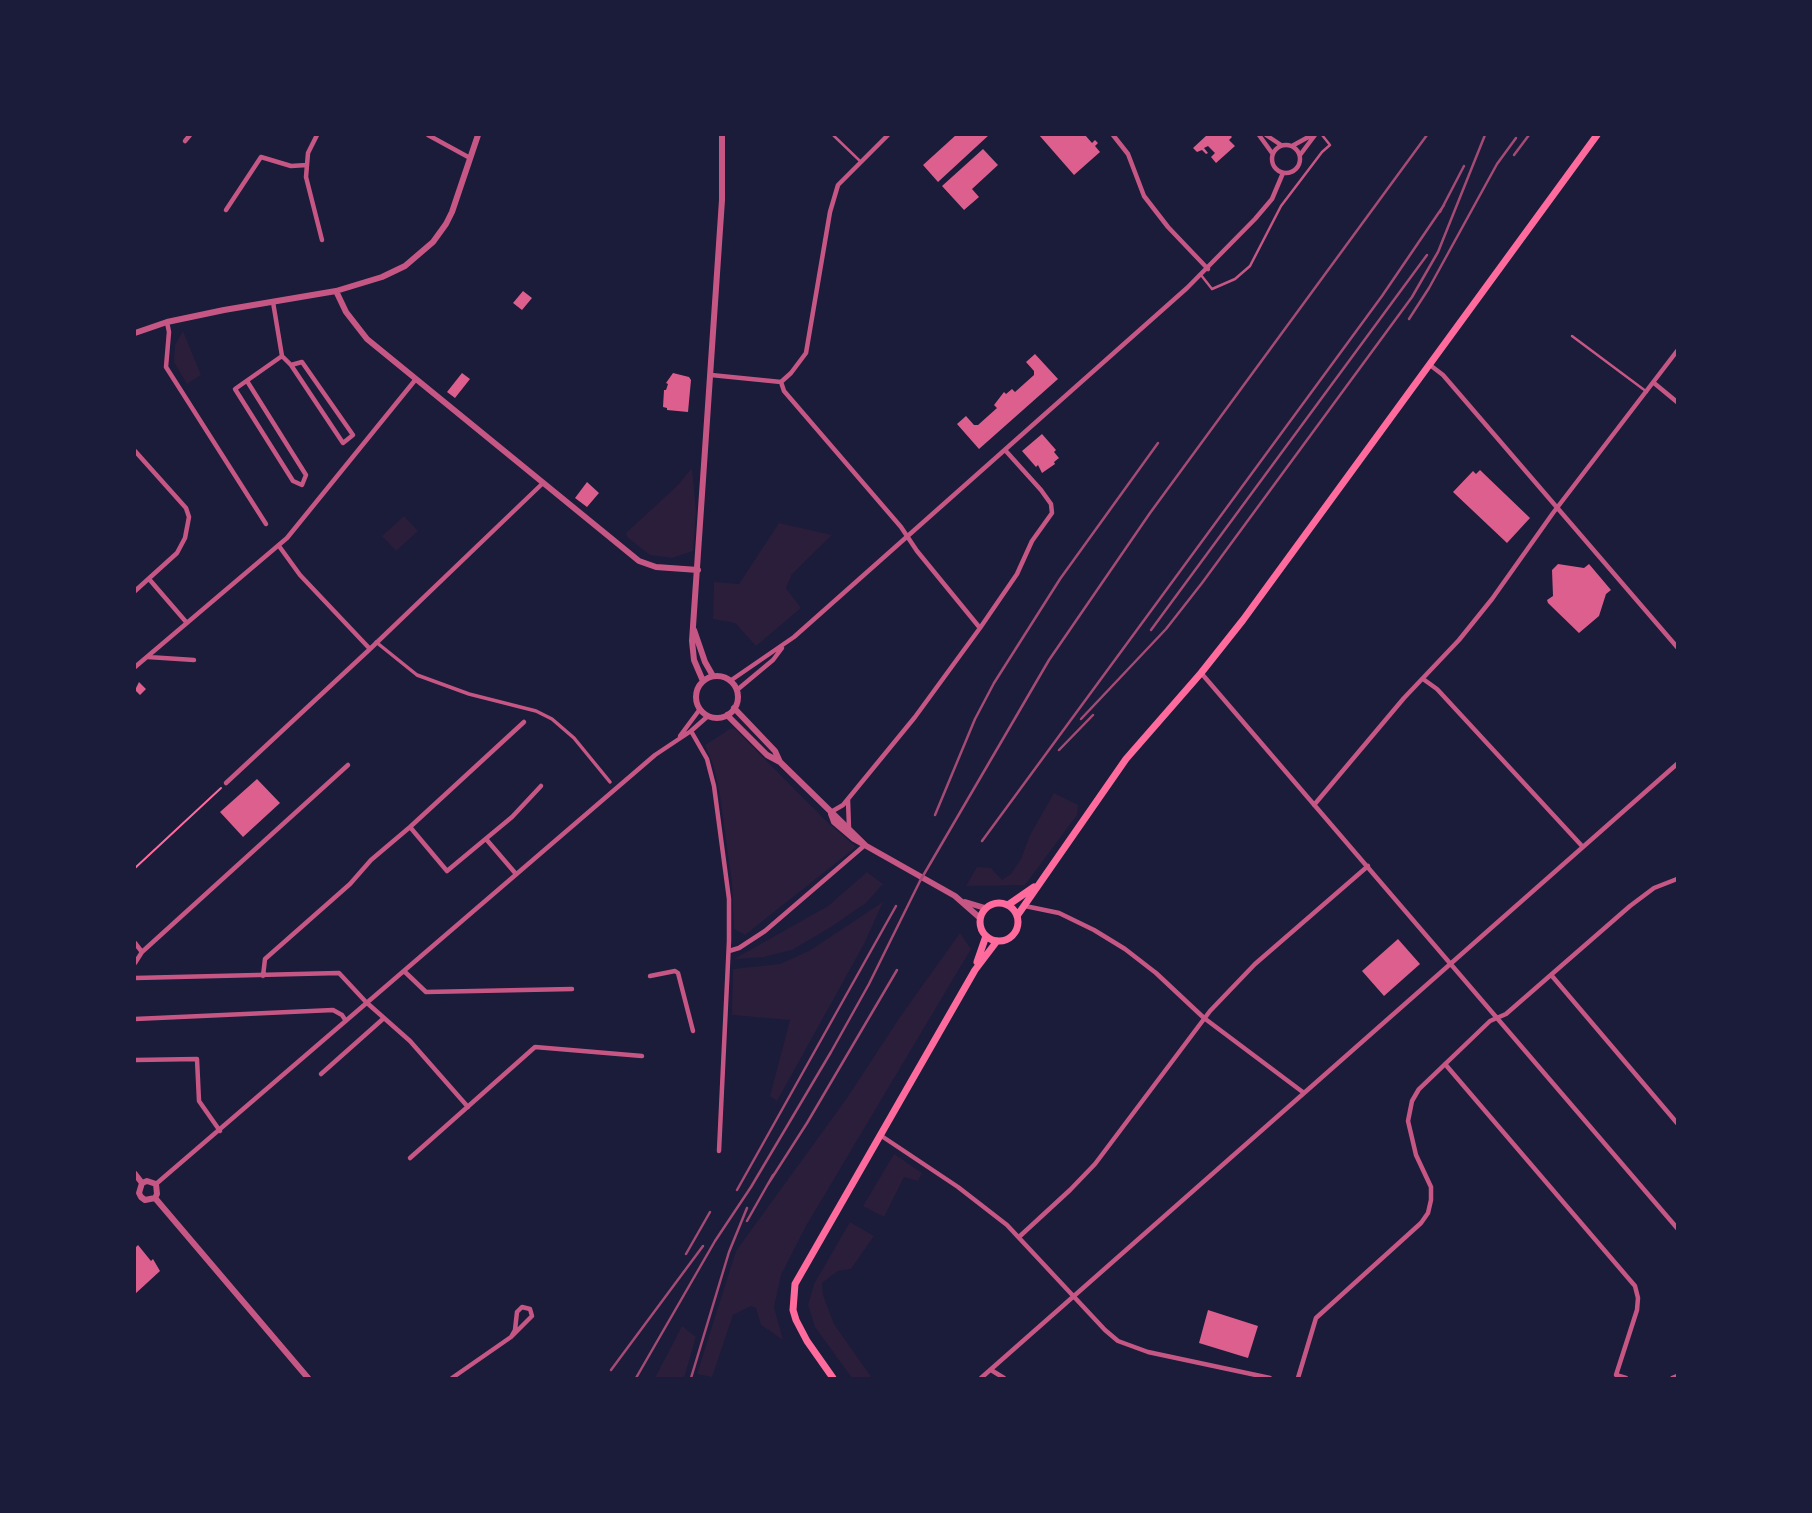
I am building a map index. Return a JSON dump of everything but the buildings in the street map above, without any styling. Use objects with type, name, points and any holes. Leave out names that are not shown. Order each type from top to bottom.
[{"type":"main road","points":[[1017,916],[1126,759],[1244,620],[1597,135]]},
{"type":"main road","points":[[1008,905],[1038,884]]},
{"type":"main road","points":[[833,1378],[796,1320],[793,1310],[794,1284],[975,970],[997,941],[1011,937],[1018,924],[1017,916],[1008,905],[995,903],[985,908],[980,925],[986,936],[997,941]]},
{"type":"main road","points":[[975,970],[986,936]]},
{"type":"street","points":[[186,141],[190,135]]},
{"type":"street","points":[[317,135],[308,153],[306,177],[322,240]]},
{"type":"street","points":[[428,135],[471,158]]},
{"type":"street","points":[[135,333],[167,323],[336,290],[382,277],[417,258],[446,224],[452,212],[478,135]]},
{"type":"street","points":[[703,681],[692,650],[722,208],[722,135]]},
{"type":"street","points":[[1113,135],[1128,154],[1144,196],[1168,227],[1208,269]]},
{"type":"street","points":[[1259,135],[1272,153],[1273,166],[1283,173],[1294,171],[1300,161],[1300,155],[1314,135]]},
{"type":"street","points":[[1266,135],[1281,145],[1292,146],[1314,135]]},
{"type":"street","points":[[711,375],[781,382],[806,354],[830,212],[838,185],[884,136]]},
{"type":"street","points":[[1272,153],[1281,145]]},
{"type":"street","points":[[1292,146],[1300,155]]},
{"type":"street","points":[[226,210],[261,156],[291,166],[307,165]]},
{"type":"street","points":[[730,681],[784,645],[1208,269],[1272,199],[1283,173]]},
{"type":"street","points":[[336,290],[355,326],[367,339],[646,565],[698,570]]},
{"type":"street","points":[[273,302],[282,356],[291,365],[343,443],[353,435],[302,362],[291,365]]},
{"type":"street","points":[[167,323],[169,332],[164,365],[266,524]]},
{"type":"street","points":[[1314,805],[1492,599],[1557,508],[1677,351]]},
{"type":"street","points":[[247,381],[306,475],[302,485],[293,481],[235,389],[282,356]]},
{"type":"street","points":[[1430,365],[1443,375],[1677,647]]},
{"type":"street","points":[[135,667],[279,546],[372,436],[416,379]]},
{"type":"street","points":[[781,382],[784,391],[907,536],[980,628]]},
{"type":"street","points":[[1654,383],[1677,402]]},
{"type":"street","points":[[831,813],[848,799],[915,717],[1017,574],[1032,541],[1052,513],[1051,504],[1041,490],[1005,450]]},
{"type":"street","points":[[135,451],[186,508],[189,517],[182,545],[135,592]]},
{"type":"street","points":[[226,783],[543,482]]},
{"type":"street","points":[[279,546],[300,575],[370,649]]},
{"type":"street","points":[[149,579],[187,623]]},
{"type":"street","points":[[694,628],[705,662],[713,676]]},
{"type":"street","points":[[376,642],[417,675],[469,694],[536,711],[552,719],[574,738],[610,782]]},
{"type":"street","points":[[737,690],[773,660],[784,645]]},
{"type":"street","points":[[147,657],[194,660]]},
{"type":"street","points":[[1201,673],[1677,1228]]},
{"type":"street","points":[[713,676],[730,681],[737,690],[737,703],[734,708],[721,717],[708,716],[700,709],[696,692],[703,681],[713,676]]},
{"type":"street","points":[[1423,679],[1437,689],[1582,846]]},
{"type":"street","points":[[734,708],[775,751],[780,762]]},
{"type":"street","points":[[679,737],[700,709]]},
{"type":"street","points":[[727,715],[766,755],[780,762],[865,845]]},
{"type":"street","points":[[156,1184],[616,789],[708,716]]},
{"type":"street","points":[[263,976],[265,959],[524,722]]},
{"type":"street","points":[[691,731],[707,759],[715,786],[729,899],[719,1151]]},
{"type":"street","points":[[981,1378],[1677,764]]},
{"type":"street","points":[[135,963],[142,952],[348,765]]},
{"type":"street","points":[[410,828],[447,871],[512,817],[541,786]]},
{"type":"street","points":[[848,799],[849,828]]},
{"type":"street","points":[[831,813],[834,822],[846,833],[955,896],[980,918]]},
{"type":"street","points":[[486,839],[516,874]]},
{"type":"street","points":[[729,951],[739,948],[765,931],[865,845]]},
{"type":"street","points":[[1019,1237],[1095,1164],[1204,1018],[1255,964],[1368,866]]},
{"type":"street","points":[[1298,1378],[1316,1318],[1421,1223],[1428,1213],[1431,1190],[1413,1145],[1409,1126],[1409,1111],[1419,1088],[1490,1021],[1506,1014],[1552,976],[1590,939],[1646,894],[1677,879]]},
{"type":"street","points":[[963,902],[985,908]]},
{"type":"street","points":[[1025,906],[1059,914],[1094,930],[1125,949],[1156,972],[1204,1018],[1304,1093]]},
{"type":"street","points":[[135,943],[142,952]]},
{"type":"street","points":[[650,976],[674,971],[678,973],[693,1031]]},
{"type":"street","points":[[405,972],[426,992],[572,989]]},
{"type":"street","points":[[135,978],[340,973],[366,1002],[410,1041],[468,1107]]},
{"type":"street","points":[[1552,976],[1676,1121]]},
{"type":"street","points":[[135,1019],[232,1017],[333,1010],[342,1015],[345,1021]]},
{"type":"street","points":[[321,1074],[384,1018]]},
{"type":"street","points":[[410,1158],[535,1047],[642,1056]]},
{"type":"street","points":[[135,1060],[197,1059],[199,1101],[220,1131]]},
{"type":"street","points":[[1445,1064],[1635,1286],[1637,1310],[1616,1375],[1626,1378]]},
{"type":"street","points":[[880,1135],[958,1187],[1019,1237],[1109,1335],[1128,1345],[1270,1378]]},
{"type":"street","points":[[135,1174],[142,1184]]},
{"type":"street","points":[[141,1197],[139,1193],[142,1184],[147,1181],[156,1184]]},
{"type":"street","points":[[141,1197],[150,1200],[155,1198],[158,1194],[156,1184]]},
{"type":"street","points":[[135,1203],[141,1197]]},
{"type":"street","points":[[155,1198],[309,1378]]},
{"type":"street","points":[[453,1378],[511,1337],[532,1316],[530,1309],[522,1307],[517,1312],[516,1326],[511,1337]]},
{"type":"street","points":[[991,1370],[1004,1378]]},
{"type":"street","points":[[1672,1378],[1677,1376]]},
{"type":"lane","points":[[833,135],[860,161]]},
{"type":"lane","points":[[1201,275],[1212,289],[1228,283],[1244,272],[1255,257],[1281,206],[1330,145],[1322,135]]},
{"type":"lane","points":[[1272,199],[1281,206]]},
{"type":"lane","points":[[1572,336],[1647,392]]},
{"type":"lane","points":[[610,782],[616,789]]},
{"type":"path","points":[[135,868],[226,783]]},
{"type":"shaded area","points":[[183,331],[201,375],[187,384],[174,362],[175,345]]},
{"type":"shaded area","points":[[692,468],[696,511],[693,551],[672,558],[650,555],[627,537],[626,533],[677,486]]},
{"type":"shaded area","points":[[404,516],[418,531],[396,551],[382,536]]},
{"type":"shaded area","points":[[779,523],[832,535],[792,574],[786,588],[801,608],[756,646],[735,623],[713,619],[714,582],[739,584]]},
{"type":"shaded area","points":[[730,729],[735,729],[824,819],[856,847],[745,935],[734,929],[732,883],[719,789],[705,745]]},
{"type":"shaded area","points":[[1054,793],[1078,805],[1077,815],[1025,885],[966,886],[977,867],[991,868],[1002,880],[1011,874]]},
{"type":"shaded area","points":[[867,872],[883,884],[866,903],[831,927],[792,950],[764,957],[734,959],[828,906]]},
{"type":"shaded area","points":[[883,902],[864,944],[777,1101],[770,1096],[790,1020],[732,1015],[733,969],[780,964],[809,951]]},
{"type":"shaded area","points":[[960,933],[971,949],[806,1226],[781,1275],[774,1307],[783,1340],[761,1325],[756,1308],[751,1306],[733,1315],[712,1377],[697,1374],[736,1251],[847,1098]]},
{"type":"shaded area","points":[[894,1154],[922,1173],[918,1181],[904,1177],[884,1217],[863,1206]]},
{"type":"shaded area","points":[[850,1222],[874,1236],[851,1269],[838,1271],[822,1283],[823,1295],[834,1324],[872,1378],[852,1378],[815,1327],[808,1305],[814,1284]]},
{"type":"shaded area","points":[[682,1326],[696,1337],[684,1378],[655,1378]]},
{"type":"railway","points":[[636,1378],[715,1241],[751,1187],[831,1052],[869,984],[920,881],[1049,660],[1150,513],[1427,135]]},
{"type":"railway","points":[[1081,719],[1166,629],[1412,297],[1438,252],[1485,135]]},
{"type":"railway","points":[[1514,155],[1529,135]]},
{"type":"railway","points":[[1409,319],[1497,164],[1516,138]]},
{"type":"railway","points":[[1440,212],[1464,166]]},
{"type":"railway","points":[[982,841],[1382,296],[1444,205]]},
{"type":"railway","points":[[1151,630],[1427,255]]},
{"type":"railway","points":[[935,815],[975,719],[994,683],[1060,579],[1158,443]]},
{"type":"railway","points":[[1059,750],[1093,715]]},
{"type":"railway","points":[[737,1190],[896,906]]},
{"type":"railway","points":[[768,1184],[897,970]]},
{"type":"railway","points":[[747,1221],[773,1175]]},
{"type":"railway","points":[[691,1378],[729,1252],[747,1208]]},
{"type":"railway","points":[[686,1254],[710,1212]]},
{"type":"railway","points":[[611,1370],[703,1246]]}]
